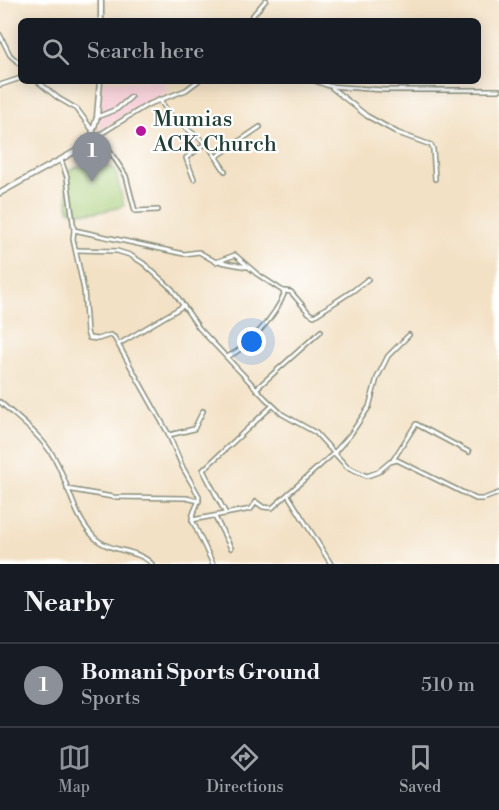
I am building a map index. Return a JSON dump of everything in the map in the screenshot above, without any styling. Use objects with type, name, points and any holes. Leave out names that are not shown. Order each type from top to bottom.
[{"type":"street","points":[[101,0],[101,18]]},
{"type":"street","points":[[251,18],[266,0]]},
{"type":"street","points":[[0,35],[10,55],[18,62]]},
{"type":"street","points":[[0,85],[18,79]]},
{"type":"street","points":[[41,84],[77,109],[94,132]]},
{"type":"street","points":[[91,140],[97,117],[99,84]]},
{"type":"street","points":[[0,193],[100,136],[159,99],[186,90],[194,84]]},
{"type":"street","points":[[324,84],[393,90],[499,90]]},
{"type":"street","points":[[330,86],[367,116],[398,134],[430,145],[434,152],[435,179]]},
{"type":"street","points":[[97,117],[117,109],[131,97]]},
{"type":"street","points":[[159,99],[167,112],[206,144],[225,171]]},
{"type":"street","points":[[216,157],[260,127]]},
{"type":"street","points":[[100,136],[126,176],[135,211],[158,210]]},
{"type":"street","points":[[194,179],[186,158],[206,144]]},
{"type":"street","points":[[61,159],[67,177],[74,230],[73,239],[84,290],[89,338],[98,339],[113,335],[169,435],[183,468],[199,496],[199,501],[192,513],[192,520],[213,564]]},
{"type":"street","points":[[74,230],[184,255],[199,252],[211,261],[249,267]]},
{"type":"street","points":[[76,249],[117,251],[130,255],[162,279],[172,289],[198,328],[272,406],[316,433],[347,467],[364,476],[374,474],[393,460],[415,424],[469,452]]},
{"type":"street","points":[[220,261],[235,255],[284,292],[291,292],[314,316],[368,279]]},
{"type":"street","points":[[227,357],[240,350],[265,323],[282,300],[284,292]]},
{"type":"street","points":[[119,344],[183,306]]},
{"type":"street","points":[[256,389],[321,331]]},
{"type":"street","points":[[192,520],[251,509],[256,502],[263,507],[272,508],[288,495],[334,453],[361,421],[369,407],[377,378],[388,356],[409,335]]},
{"type":"street","points":[[0,402],[49,449],[77,512],[96,539],[105,545],[142,556],[152,564]]},
{"type":"street","points":[[226,514],[203,470],[272,406]]},
{"type":"street","points":[[169,435],[194,429],[203,411]]},
{"type":"street","points":[[393,460],[400,461],[476,499],[483,500],[499,493]]},
{"type":"street","points":[[67,489],[113,497],[186,498],[199,501]]},
{"type":"street","points":[[288,495],[331,564]]},
{"type":"street","points":[[215,517],[231,548]]},
{"type":"shaded area","points":[[102,84],[165,84],[169,91],[132,110],[99,131]]},
{"type":"green space","points":[[104,164],[115,169],[124,206],[89,213],[69,210],[65,172],[77,167]]},
{"type":"place","name":"Mumias ACK Church","points":[[141,131]]},
{"type":"place","name":"Bomani Sports Ground","points":[[92,182]]}]
